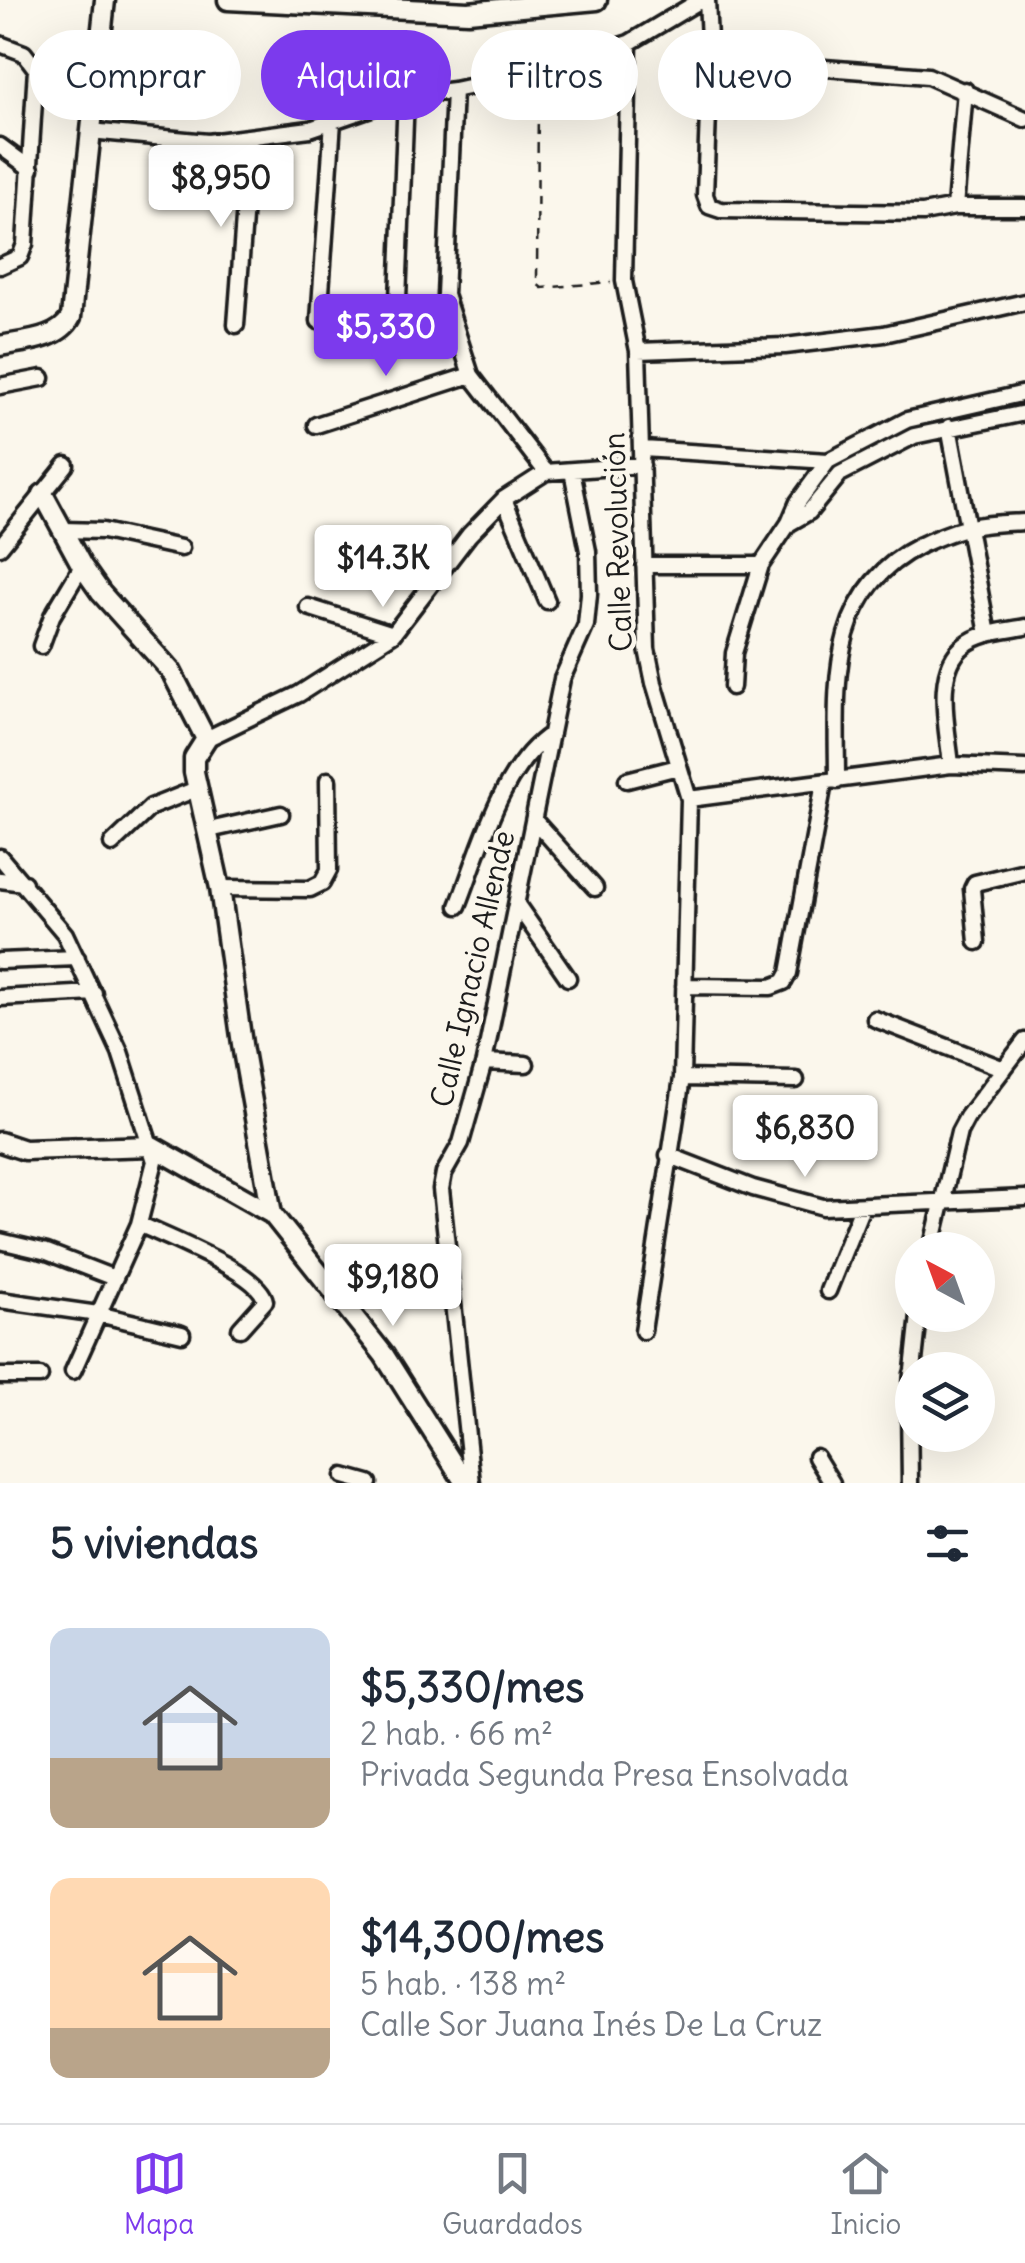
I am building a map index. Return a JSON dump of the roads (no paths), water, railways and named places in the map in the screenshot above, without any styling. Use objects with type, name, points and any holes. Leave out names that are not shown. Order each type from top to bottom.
[{"type":"street","points":[[0,346],[56,333],[66,328],[71,317],[104,0]]},
{"type":"street","points":[[228,0],[468,12],[589,1]]},
{"type":"street","points":[[638,37],[704,0],[707,30]]},
{"type":"street","points":[[0,44],[24,53],[36,69],[25,244],[20,257],[3,263]]},
{"type":"street","points":[[828,68],[928,76],[1025,119]]},
{"type":"street","points":[[451,90],[471,86]]},
{"type":"street","points":[[454,90],[445,295],[471,375],[546,472]]},
{"type":"street","points":[[955,207],[965,90]]},
{"type":"street","points":[[90,131],[208,142],[310,129],[336,120]]},
{"type":"street","points":[[398,300],[405,120]]},
{"type":"street","name":"Calle Revolución","points":[[628,120],[624,281],[638,352],[647,649],[689,798],[682,1078],[644,1331]]},
{"type":"street","points":[[708,120],[706,195],[709,206],[721,210],[923,213],[955,207],[1025,207]]},
{"type":"street","points":[[319,321],[333,121]]},
{"type":"street","points":[[236,324],[250,138]]},
{"type":"street","points":[[0,146],[32,169]]},
{"type":"street","points":[[638,352],[785,346],[884,334],[1025,302]]},
{"type":"street","points":[[316,425],[471,375]]},
{"type":"street","points":[[0,386],[42,378]]},
{"type":"street","points":[[732,686],[734,653],[761,566],[798,502],[828,461],[907,420],[1025,393]]},
{"type":"street","points":[[789,523],[809,512],[850,467],[914,436],[1025,413]]},
{"type":"street","points":[[949,427],[988,634]]},
{"type":"street","points":[[272,1214],[243,1052],[220,888],[198,788],[194,758],[206,738],[299,694],[393,634],[468,535],[504,499],[546,472],[642,458],[828,461]]},
{"type":"street","points":[[0,548],[66,465]]},
{"type":"street","name":"Calle Ignacio Allende","points":[[469,1483],[441,1189],[444,1172],[462,1142],[484,1062],[562,679],[582,638],[588,610],[588,550],[572,470]]},
{"type":"street","points":[[43,494],[82,566],[171,671],[206,738]]},
{"type":"street","points":[[504,499],[547,601]]},
{"type":"street","points":[[684,986],[771,987],[784,982],[789,973],[830,782],[843,639],[864,592],[902,555],[970,526],[1025,522]]},
{"type":"street","points":[[62,530],[103,531],[181,548]]},
{"type":"street","points":[[644,565],[761,566]]},
{"type":"street","points":[[40,646],[52,616],[82,566]]},
{"type":"street","points":[[308,608],[393,634]]},
{"type":"street","points":[[951,765],[946,677],[956,654],[966,644],[988,634],[1025,627]]},
{"type":"street","points":[[458,906],[509,781],[524,758],[551,734]]},
{"type":"street","points":[[689,798],[951,765],[1025,768]]},
{"type":"street","points":[[628,780],[678,767]]},
{"type":"street","points":[[220,888],[310,889],[322,883],[329,870],[328,780]]},
{"type":"street","points":[[112,844],[151,807],[198,788]]},
{"type":"street","points":[[209,830],[281,814]]},
{"type":"street","points":[[534,820],[595,888]]},
{"type":"street","points":[[0,857],[65,934],[120,1052],[155,1161],[139,1224],[73,1372]]},
{"type":"street","points":[[978,942],[972,889],[975,883],[1025,871]]},
{"type":"street","points":[[0,880],[24,883]]},
{"type":"street","points":[[518,906],[568,978]]},
{"type":"street","points":[[0,961],[77,958]]},
{"type":"street","points":[[0,998],[94,993]]},
{"type":"street","points":[[874,1020],[1004,1069]]},
{"type":"street","points":[[935,1232],[959,1132],[1025,1041]]},
{"type":"street","points":[[484,1062],[526,1064]]},
{"type":"street","points":[[682,1078],[796,1080]]},
{"type":"street","points":[[0,1142],[24,1150],[152,1146],[272,1214],[384,1355],[469,1483]]},
{"type":"street","points":[[668,1155],[753,1188],[823,1207],[1025,1198]]},
{"type":"street","points":[[828,1292],[862,1208]]},
{"type":"street","points":[[139,1224],[236,1271],[263,1292],[265,1301],[240,1329]]},
{"type":"street","points":[[0,1242],[46,1252],[114,1278]]},
{"type":"street","points":[[0,1300],[98,1314],[182,1334]]},
{"type":"street","points":[[0,1376],[40,1376]]},
{"type":"street","points":[[910,1483],[911,1452]]},
{"type":"street","points":[[816,1458],[832,1483]]},
{"type":"street","points":[[344,1476],[369,1483]]}]
